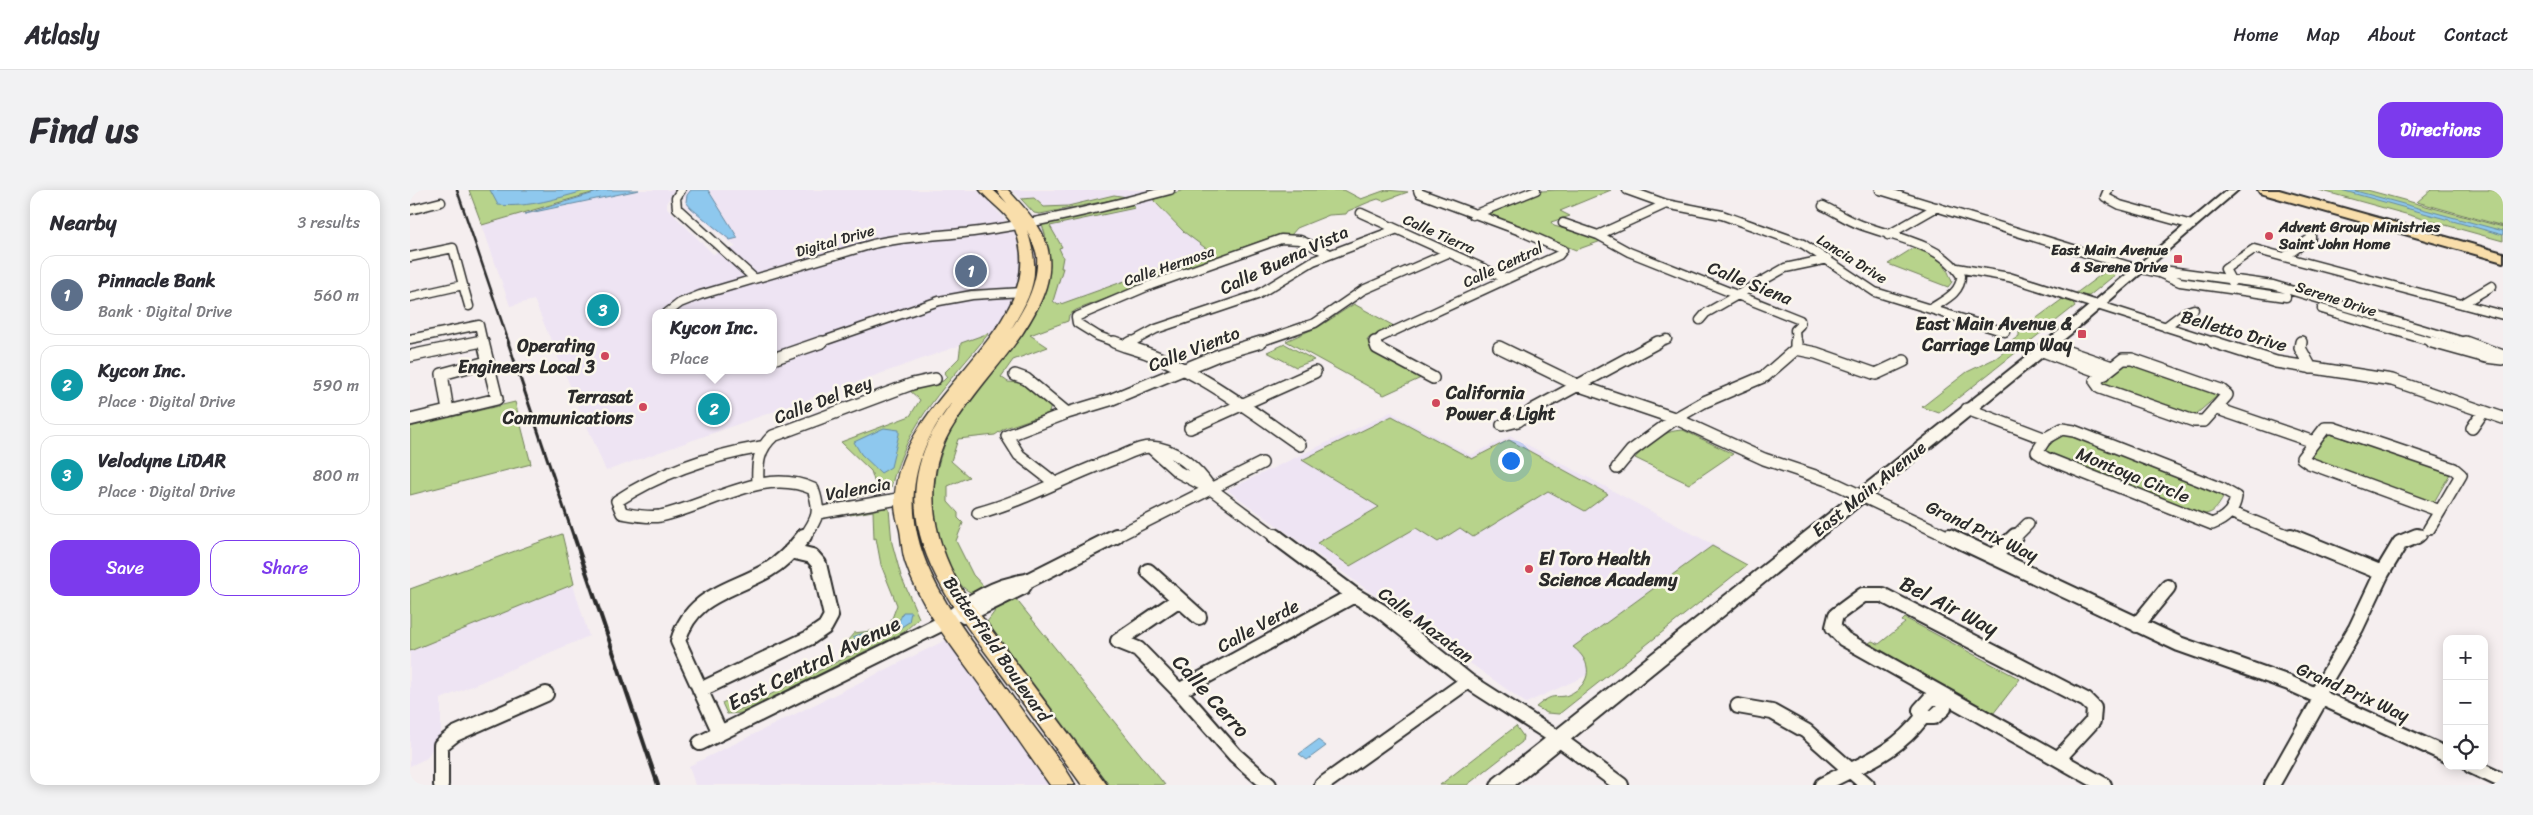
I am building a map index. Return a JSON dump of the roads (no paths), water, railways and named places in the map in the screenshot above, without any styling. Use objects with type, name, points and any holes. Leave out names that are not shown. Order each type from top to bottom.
[{"type":"highway","points":[[2265,190],[2503,258]]},
{"type":"highway","points":[[2304,190],[2503,246]]},
{"type":"main road","name":"Butterfield Boulevard","points":[[986,190],[1025,223],[1029,266],[1023,292],[1006,326],[949,394],[930,422],[914,454],[904,495],[904,512],[916,563],[947,621],[1063,785]]},
{"type":"main road","name":"Butterfield Boulevard","points":[[1002,190],[1042,250],[1043,268],[1040,288],[1029,314],[1015,336],[964,397],[941,433],[932,454],[924,494],[926,525],[934,556],[966,610],[1095,785]]},
{"type":"main road","name":"East Main Avenue","points":[[1501,785],[1557,738],[2044,348],[2141,269],[2233,190]]},
{"type":"street","points":[[681,190],[676,198],[678,208],[732,255],[755,278]]},
{"type":"street","name":"Digital Drive","points":[[672,309],[680,303],[700,295],[894,239],[979,231],[1025,223],[1170,190]]},
{"type":"street","name":"Calle Central","points":[[1418,190],[1419,193],[1473,215],[1518,230],[1563,250],[1559,255],[1381,337],[1374,342],[1377,348],[1434,378]]},
{"type":"street","points":[[1473,215],[1536,190]]},
{"type":"street","name":"Lancia Drive","points":[[1627,190],[1666,204],[1722,215],[1803,244],[1875,292],[2005,332]]},
{"type":"street","name":"Serene Drive","points":[[1880,190],[2141,269],[2159,273],[2170,271],[2186,275],[2229,278],[2272,285],[2460,340],[2503,358]]},
{"type":"street","points":[[2108,190],[2105,197],[2120,205],[2192,225]]},
{"type":"street","points":[[410,210],[441,202]]},
{"type":"street","points":[[1598,235],[1666,204]]},
{"type":"street","points":[[1823,206],[1849,221],[1938,254],[1957,268],[1961,275],[1958,290],[1932,308]]},
{"type":"street","points":[[1888,235],[1936,207]]},
{"type":"street","name":"Calle Tierra","points":[[1361,213],[1507,279]]},
{"type":"street","name":"Calle Siena","points":[[1563,223],[1574,225],[1598,235],[1629,252],[1800,320],[1800,325],[1794,330],[1796,349]]},
{"type":"street","name":"Calle Buena Vista","points":[[1125,346],[1139,336],[1156,329],[1257,294],[1299,268],[1328,253],[1395,230]]},
{"type":"street","points":[[2286,256],[2311,238],[2311,234]]},
{"type":"street","name":"Calle Hermosa","points":[[1125,346],[1098,336],[1077,322],[1076,317],[1151,285],[1200,270],[1281,239],[1291,238],[1305,242],[1328,253]]},
{"type":"street","points":[[410,258],[453,248],[469,306]]},
{"type":"street","points":[[2237,288],[2225,269],[2248,251],[2254,249],[2286,256],[2503,316]]},
{"type":"street","name":"Calle Viento","points":[[1055,483],[1019,455],[1007,436],[1067,413],[1110,400],[1184,369],[1315,323],[1363,290],[1448,253]]},
{"type":"street","points":[[1700,320],[1706,313],[1785,268],[1828,259]]},
{"type":"street","name":"Belletto Drive","points":[[1957,268],[2009,277],[2097,304],[2242,353],[2311,368],[2392,380],[2503,418]]},
{"type":"street","name":"Serene Drive","points":[[2159,273],[2162,277],[2187,284],[2237,288],[2279,295],[2388,330],[2486,358],[2503,358]]},
{"type":"street","points":[[410,297],[463,285]]},
{"type":"street","points":[[2462,304],[2492,286]]},
{"type":"street","points":[[777,357],[939,302],[972,295],[1023,292]]},
{"type":"street","points":[[2165,327],[2185,312],[2194,309]]},
{"type":"street","points":[[410,340],[479,326],[497,399],[410,420]]},
{"type":"street","points":[[1502,425],[1518,421],[1534,409],[1577,385],[1655,343],[1667,339]]},
{"type":"street","points":[[410,356],[481,340]]},
{"type":"street","points":[[2301,342],[2300,348],[2311,368]]},
{"type":"street","points":[[1125,346],[1145,350],[1184,369],[1300,445]]},
{"type":"street","name":"Grand Prix Way","points":[[1499,346],[1577,385],[1674,418],[1735,447],[1830,481],[2197,652],[2288,683],[2443,753]]},
{"type":"street","points":[[2044,348],[2109,370]]},
{"type":"street","points":[[1617,468],[1624,455],[1674,418],[1704,402],[1736,392],[1756,382],[1784,363],[1796,349],[1876,374],[1904,361]]},
{"type":"street","points":[[2123,359],[2132,359],[2221,390],[2228,395],[2215,408],[2204,421],[2194,421],[2100,388],[2095,381],[2123,359]]},
{"type":"street","points":[[448,411],[442,374],[487,362]]},
{"type":"street","points":[[1190,428],[1315,372]]},
{"type":"street","points":[[1015,375],[1026,379],[1067,413]]},
{"type":"street","name":"Calle Del Rey","points":[[758,483],[757,464],[761,447],[783,432],[912,384],[935,379]]},
{"type":"street","points":[[2215,408],[2314,442]]},
{"type":"street","points":[[1967,409],[2046,439]]},
{"type":"street","points":[[2472,428],[2483,412]]},
{"type":"street","points":[[2272,785],[2317,705],[2320,688],[2356,628],[2382,573],[2400,543],[2425,532],[2441,511],[2461,475],[2454,469],[2333,428],[2325,428],[2302,458],[2309,463],[2441,511]]},
{"type":"street","name":"Montoya Circle","points":[[2062,429],[2074,431],[2222,489],[2236,497],[2236,504],[2222,521],[2212,524],[2197,520],[2046,458],[2037,452],[2038,446],[2046,439],[2062,429]]},
{"type":"street","points":[[720,733],[678,641],[680,627],[691,611],[709,598],[769,569],[791,552],[804,538],[818,510],[817,496],[812,487],[782,481],[758,483],[661,516],[644,517],[622,513],[616,501],[631,490],[654,479],[727,452],[761,447]]},
{"type":"street","name":"Calle Mazatan","points":[[978,514],[999,509],[1112,459],[1150,447],[1157,456],[1197,484],[1211,489],[1354,595],[1381,611],[1468,681],[1557,738],[1621,785]]},
{"type":"street","name":"East Central Avenue","points":[[700,743],[966,610],[1023,587],[1027,581],[1262,464]]},
{"type":"street","name":"Valencia","points":[[818,510],[904,495]]},
{"type":"street","points":[[2230,512],[2382,573]]},
{"type":"street","points":[[1993,557],[2028,524]]},
{"type":"street","points":[[700,690],[809,638],[825,627],[831,616],[819,564],[812,556],[791,552]]},
{"type":"street","points":[[1148,571],[1199,617]]},
{"type":"street","points":[[2137,625],[2168,587]]},
{"type":"street","name":"Calle Verde","points":[[1179,691],[1354,595]]},
{"type":"street","name":"Bel Air Way","points":[[2058,760],[2094,720],[2094,708],[2086,700],[1882,596],[1863,595],[1836,615],[1833,627],[1844,639],[2058,760],[2104,785]]},
{"type":"street","name":"Calle Cerro","points":[[1178,600],[1118,641],[1138,649],[1179,691],[1235,755],[1269,785]]},
{"type":"street","points":[[1322,785],[1468,681]]},
{"type":"street","points":[[441,785],[441,745],[455,734],[546,694]]},
{"type":"street","points":[[1822,785],[1879,758],[1901,744],[1923,717],[1934,717],[1944,708],[1943,695]]},
{"type":"street","points":[[1738,706],[1772,712],[1806,730],[1867,785]]},
{"type":"street","points":[[2478,770],[2499,782]]},
{"type":"water","points":[[490,190],[588,190],[543,202],[510,206],[498,205]]},
{"type":"water","points":[[604,190],[639,190],[525,214]]},
{"type":"water","points":[[691,190],[708,190],[738,238],[730,240],[691,208],[686,202],[687,195]]},
{"type":"water","points":[[2341,190],[2352,190],[2503,231],[2503,235]]},
{"type":"water","points":[[884,428],[899,430],[899,434],[891,467],[881,473],[861,454],[854,442]]},
{"type":"water","points":[[903,612],[911,612],[909,622],[885,638],[861,645],[853,637],[868,633],[888,632],[898,622]]},
{"type":"water","points":[[1318,740],[1326,746],[1307,760],[1299,754]]},
{"type":"railway","points":[[457,190],[509,343]]},
{"type":"railway","points":[[508,342],[574,538]]},
{"type":"railway","points":[[574,536],[658,785]]},
{"type":"place","name":"Advent Group Ministries Saint John Home","points":[[2269,236]]},
{"type":"place","name":"East Main Avenue & Serene Drive","points":[[2178,259]]},
{"type":"place","name":"Pinnacle Bank","points":[[971,271]]},
{"type":"place","name":"Velodyne LiDAR","points":[[603,310]]},
{"type":"place","name":"East Main Avenue & Carriage Lamp Way","points":[[2082,334]]},
{"type":"place","name":"Operating Engineers Local 3","points":[[605,356]]},
{"type":"place","name":"California Power & Light","points":[[1436,403]]},
{"type":"place","name":"Terrasat Communications","points":[[643,407]]},
{"type":"place","name":"Kycon Inc.","points":[[714,409]]},
{"type":"place","name":"El Toro Health Science Academy","points":[[1529,569]]}]
